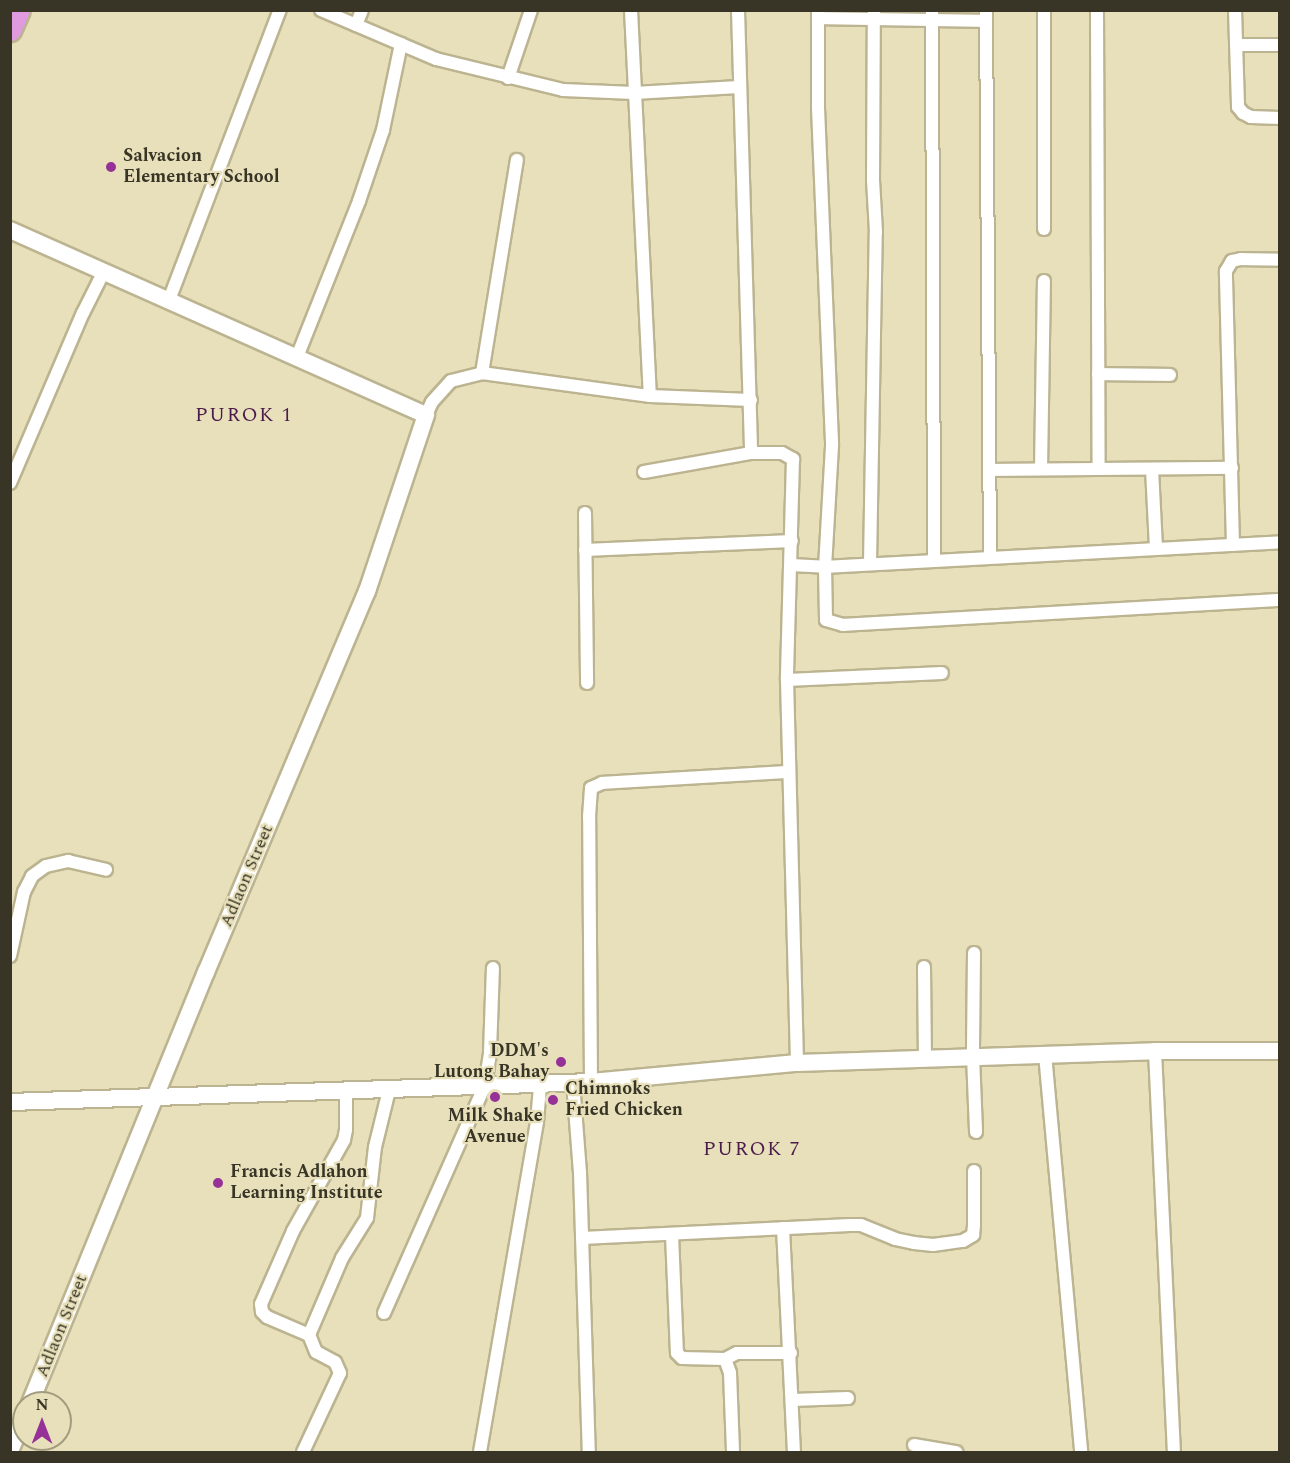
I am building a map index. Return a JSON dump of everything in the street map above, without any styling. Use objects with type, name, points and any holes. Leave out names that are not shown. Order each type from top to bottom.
[{"type":"highway","points":[[10,30],[19,10]]},
{"type":"street","points":[[169,300],[280,10]]},
{"type":"street","points":[[321,10],[436,58],[508,78],[584,93],[634,93],[739,87]]},
{"type":"street","points":[[357,25],[362,10]]},
{"type":"street","points":[[508,78],[531,10]]},
{"type":"street","points":[[631,10],[650,396]]},
{"type":"street","points":[[738,10],[751,453]]},
{"type":"street","points":[[1044,10],[1044,229]]},
{"type":"street","points":[[1097,10],[1099,469]]},
{"type":"street","points":[[1236,10],[1238,107],[1251,117],[1280,118]]},
{"type":"street","points":[[990,556],[986,16],[818,14],[818,108],[832,446],[825,567],[826,620],[843,625],[1280,600]]},
{"type":"street","points":[[870,563],[876,232],[873,180],[874,15]]},
{"type":"street","points":[[932,15],[934,560]]},
{"type":"street","points":[[297,357],[366,181],[383,130],[401,44]]},
{"type":"street","points":[[1236,45],[1280,45]]},
{"type":"street","points":[[517,160],[482,373],[650,396],[751,400]]},
{"type":"street","points":[[10,230],[426,415]]},
{"type":"street","points":[[1233,545],[1226,271],[1232,261],[1241,259],[1280,260]]},
{"type":"street","points":[[10,483],[83,313],[104,271]]},
{"type":"street","points":[[1041,469],[1044,281]]},
{"type":"street","name":"Adlaon Street","points":[[35,1391],[367,591],[426,415],[432,402],[452,381],[482,373]]},
{"type":"street","points":[[1098,374],[1170,375]]},
{"type":"street","points":[[644,472],[751,453],[782,453],[793,459],[787,680],[797,1063]]},
{"type":"street","points":[[990,470],[1232,468]]},
{"type":"street","points":[[1152,470],[1156,548]]},
{"type":"street","points":[[585,513],[587,683]]},
{"type":"street","points":[[585,550],[792,541]]},
{"type":"street","points":[[791,565],[825,567],[990,556],[1280,542]]},
{"type":"street","points":[[787,680],[942,673]]},
{"type":"street","points":[[591,1082],[589,840],[591,788],[602,783],[789,772]]},
{"type":"street","points":[[10,956],[24,892],[32,876],[46,866],[68,861],[106,870]]},
{"type":"street","points":[[974,953],[973,1056],[976,1132]]},
{"type":"street","points":[[924,967],[925,1058]]},
{"type":"street","points":[[384,1313],[485,1085],[490,1052],[493,969]]},
{"type":"street","points":[[10,1102],[155,1099],[573,1083],[797,1063],[1155,1051],[1280,1051]]},
{"type":"street","points":[[1155,1051],[1174,1452]]},
{"type":"street","points":[[1045,1054],[1081,1452]]},
{"type":"street","points":[[573,1083],[582,1238],[589,1452]]},
{"type":"street","points":[[480,1452],[537,1121],[540,1084]]},
{"type":"street","points":[[309,1335],[342,1258],[367,1218],[375,1147],[389,1090]]},
{"type":"street","points":[[303,1452],[340,1373],[335,1362],[316,1352],[309,1335],[267,1317],[262,1312],[261,1304],[293,1230],[344,1140],[346,1091]]},
{"type":"street","points":[[582,1238],[861,1225],[895,1239],[914,1243],[933,1245],[963,1241],[973,1235],[974,1172]]},
{"type":"street","points":[[783,1227],[791,1353],[794,1452]]},
{"type":"street","points":[[672,1235],[677,1353],[682,1358],[725,1359],[737,1353],[791,1353]]},
{"type":"street","points":[[725,1359],[730,1372],[734,1452]]},
{"type":"street","points":[[792,1400],[848,1398]]},
{"type":"street","points":[[914,1445],[956,1452]]},
{"type":"place","name":"Salvacion Elementary School","points":[[111,167]]},
{"type":"place","name":"DDM's Lutong Bahay","points":[[561,1062]]},
{"type":"place","name":"Milk Shake Avenue","points":[[495,1097]]},
{"type":"place","name":"Chimnoks Fried Chicken","points":[[553,1100]]},
{"type":"place","name":"Francis Adlahon Learning Institute","points":[[218,1183]]},
{"type":"district","name":"PUROK 1","points":[[244,415]]},
{"type":"district","name":"PUROK 7","points":[[752,1149]]}]
